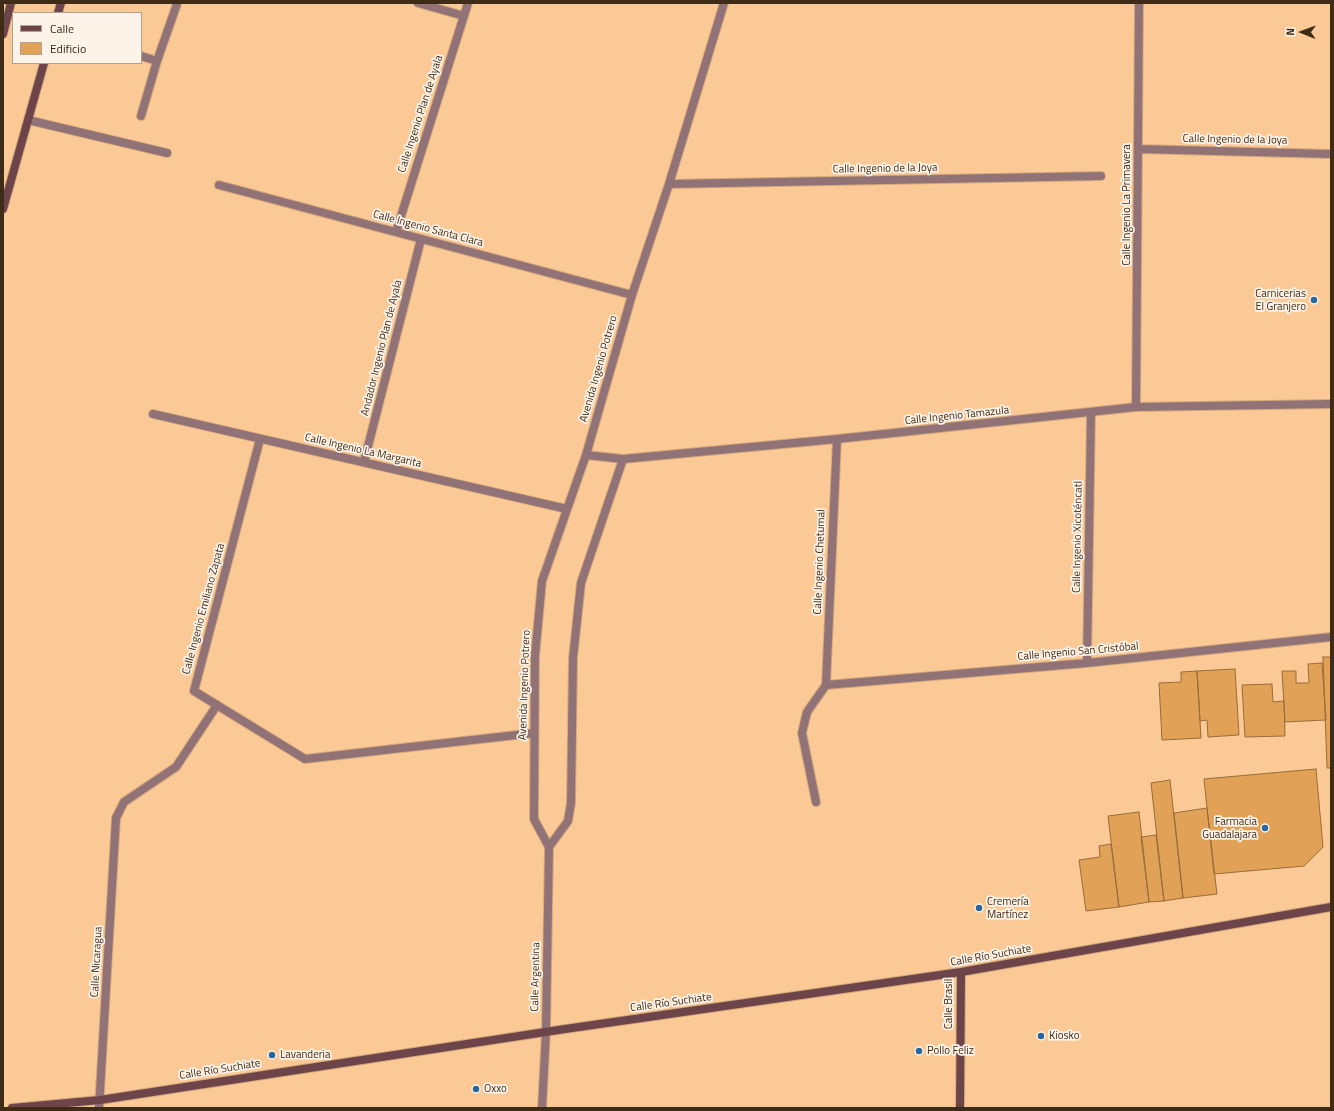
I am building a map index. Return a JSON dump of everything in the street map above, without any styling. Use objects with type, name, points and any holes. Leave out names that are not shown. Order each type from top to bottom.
[{"type":"main road","points":[[3,34],[11,3]]},
{"type":"main road","points":[[3,209],[44,64]]},
{"type":"main road","name":"Calle Río Suchiate","points":[[12,1108],[100,1104],[546,1032],[961,972],[1331,907]]},
{"type":"main road","name":"Calle Brasil","points":[[960,1108],[961,972]]},
{"type":"street","points":[[418,3],[464,16]]},
{"type":"street","name":"Calle Ingenio Plan de Ayala","points":[[396,232],[468,3]]},
{"type":"street","name":"Avenida Ingenio Potrero","points":[[549,847],[534,819],[534,656],[542,581],[586,455],[632,295],[669,184],[724,3]]},
{"type":"street","name":"Calle Ingenio La Primavera","points":[[1136,407],[1139,3]]},
{"type":"street","points":[[141,116],[157,61],[177,4]]},
{"type":"street","points":[[142,56],[157,61]]},
{"type":"street","points":[[28,120],[166,153]]},
{"type":"street","name":"Calle Ingenio de la Joya","points":[[1138,149],[1331,154]]},
{"type":"street","name":"Calle Ingenio de la Joya","points":[[669,184],[1101,176]]},
{"type":"street","name":"Calle Ingenio Santa Clara","points":[[219,185],[632,295]]},
{"type":"street","name":"Andador Ingenio Plan de Ayala","points":[[364,462],[421,239]]},
{"type":"street","name":"Calle Ingenio Tamazula","points":[[586,455],[623,459],[837,439],[1136,407],[1331,404]]},
{"type":"street","name":"Calle Ingenio Xicoténcatl","points":[[1086,663],[1091,413]]},
{"type":"street","name":"Calle Ingenio La Margarita","points":[[153,414],[567,509]]},
{"type":"street","name":"Calle Ingenio Emiliano Zapata","points":[[260,439],[194,691],[305,759],[534,733]]},
{"type":"street","name":"Calle Ingenio Chetumal","points":[[826,685],[837,439]]},
{"type":"street","points":[[549,847],[568,821],[571,803],[574,658],[581,583],[623,459]]},
{"type":"street","name":"Calle Ingenio San Cristóbal","points":[[826,685],[1086,663],[1331,637]]},
{"type":"street","points":[[816,802],[802,733],[807,712],[826,685]]},
{"type":"street","name":"Calle Nicaragua","points":[[100,1104],[116,818],[124,802],[176,767],[217,705]]},
{"type":"street","name":"Calle Argentina","points":[[542,1108],[546,1032],[549,847]]},
{"type":"building","points":[[1323,657],[1331,657],[1331,768],[1327,768]]},
{"type":"building","points":[[1322,663],[1326,720],[1285,722],[1282,671],[1296,671],[1296,683],[1309,683],[1308,664]]},
{"type":"building","points":[[1235,669],[1239,735],[1208,737],[1207,720],[1200,721],[1197,671]]},
{"type":"building","points":[[1197,671],[1201,738],[1162,740],[1159,683],[1181,682],[1181,672]]},
{"type":"building","points":[[1272,684],[1273,702],[1284,701],[1285,736],[1245,737],[1242,685]]},
{"type":"building","name":"Farmacia Guadalajara","points":[[1316,769],[1323,847],[1304,866],[1214,874],[1204,779]]},
{"type":"building","points":[[1170,780],[1183,898],[1164,901],[1151,783]]},
{"type":"building","points":[[1207,808],[1217,894],[1183,898],[1174,813]]},
{"type":"building","points":[[1139,812],[1149,902],[1119,907],[1108,816]]},
{"type":"building","points":[[1156,835],[1164,901],[1149,902],[1141,837]]},
{"type":"building","points":[[1111,844],[1119,907],[1086,911],[1079,860],[1100,857],[1099,846]]},
{"type":"place","name":"Carnicerias El Granjero","points":[[1314,300]]},
{"type":"place","name":"Farmacia Guadalajara","points":[[1265,828]]},
{"type":"place","name":"Cremería Martínez","points":[[979,908]]},
{"type":"place","name":"Kiosko","points":[[1041,1036]]},
{"type":"place","name":"Pollo Feliz","points":[[919,1051]]},
{"type":"place","name":"Lavanderia","points":[[272,1055]]},
{"type":"place","name":"Oxxo","points":[[476,1089]]}]
